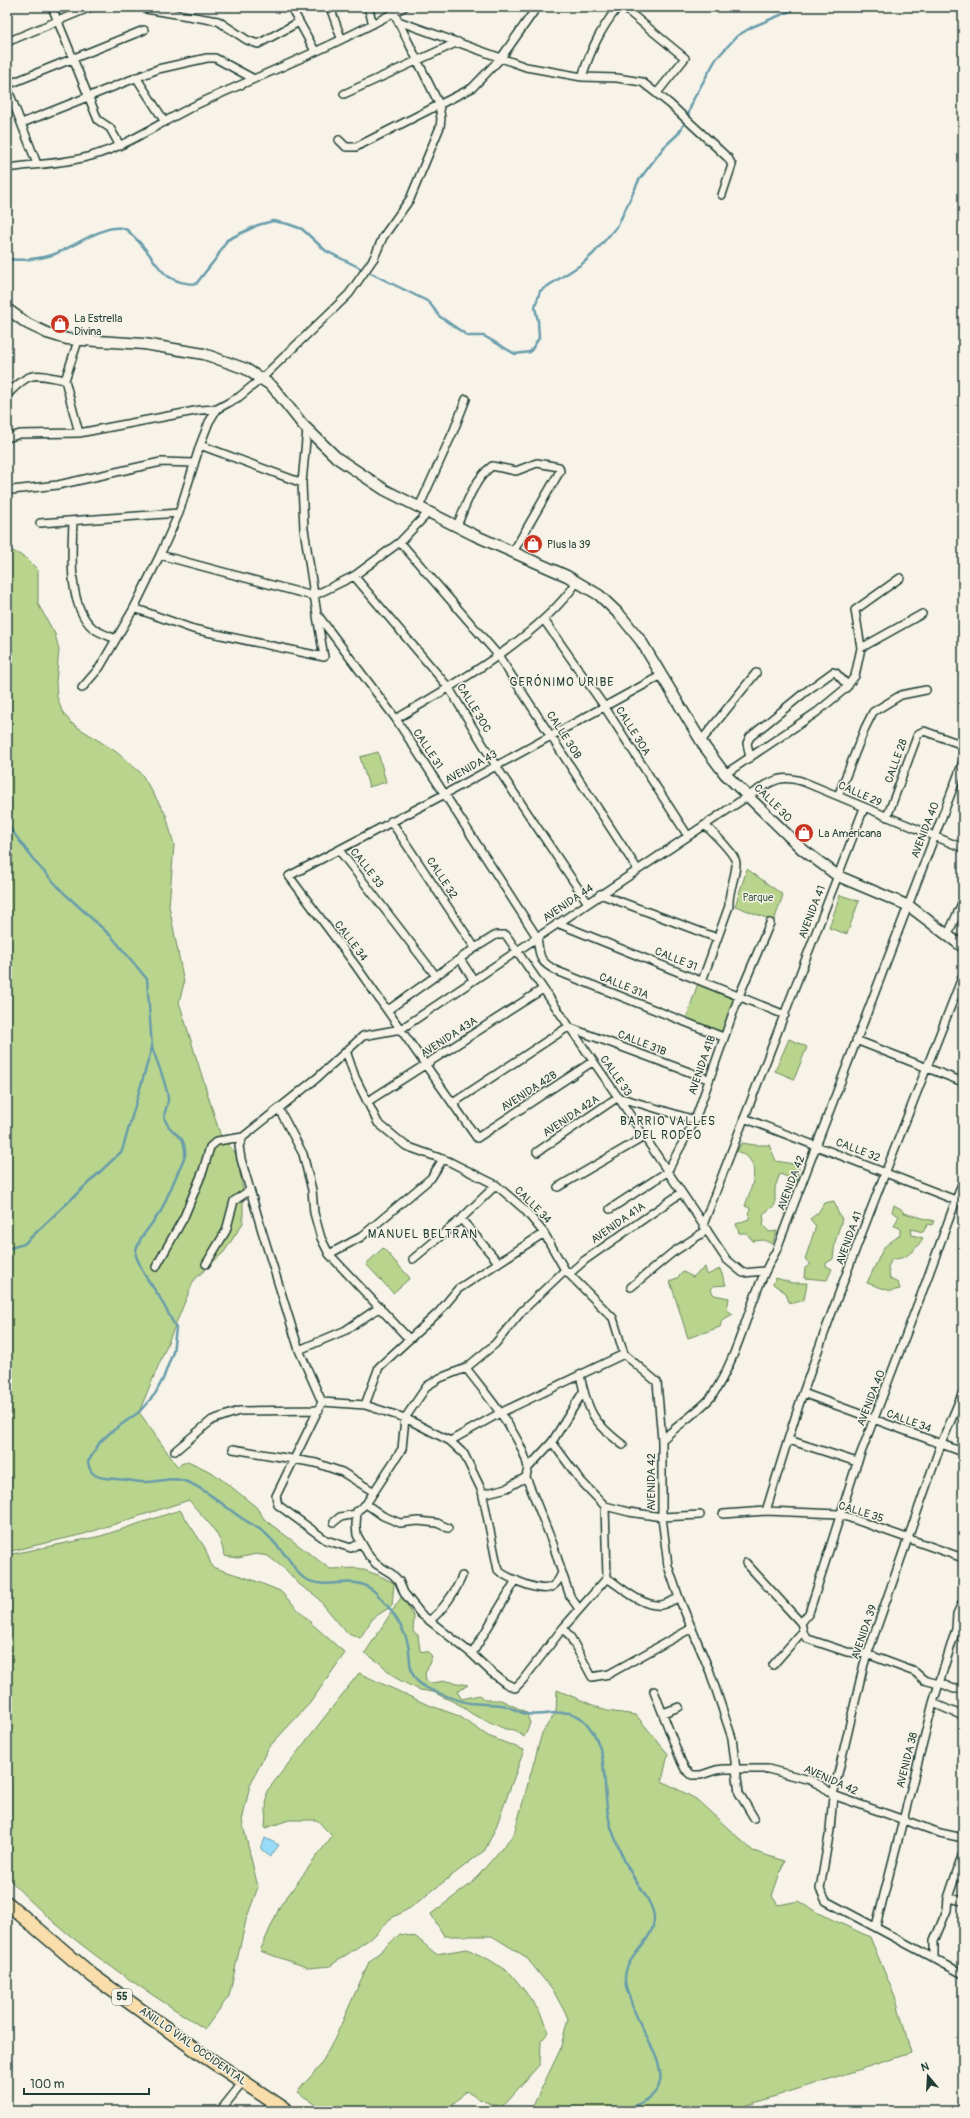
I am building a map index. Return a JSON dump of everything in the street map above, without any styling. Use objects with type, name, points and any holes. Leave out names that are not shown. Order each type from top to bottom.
[{"type":"highway","name":"ANILLO VIAL OCCIDENTAL","points":[[7,1903],[93,1976],[203,2055],[244,2081],[273,2107],[287,2111]]},
{"type":"main road","name":"CALLE 30","points":[[7,309],[28,324],[47,333],[78,341],[144,344],[204,354],[246,369],[262,378],[272,386],[307,429],[337,458],[385,490],[457,526],[577,582],[599,595],[620,615],[641,641],[701,741],[725,774],[802,849],[838,876],[909,906],[948,934],[963,947]]},
{"type":"street","points":[[52,7],[98,120],[110,128],[120,146]]},
{"type":"street","points":[[7,42],[91,7]]},
{"type":"street","points":[[291,7],[315,51]]},
{"type":"street","points":[[330,7],[341,38]]},
{"type":"street","points":[[368,7],[373,24]]},
{"type":"street","points":[[7,168],[65,162],[91,156],[120,146],[165,122],[373,24],[404,7]]},
{"type":"street","points":[[339,140],[346,147],[356,147],[403,125],[439,104],[472,88],[501,58],[537,7]]},
{"type":"street","points":[[582,77],[590,51],[601,28],[618,7]]},
{"type":"street","points":[[623,7],[685,58],[657,93]]},
{"type":"street","points":[[146,10],[218,21],[247,40],[258,44],[299,22]]},
{"type":"street","points":[[7,438],[20,434],[80,433],[200,410],[217,409],[239,397],[262,378],[340,304],[349,294],[374,258],[383,237],[410,199],[428,154],[437,137],[442,119],[439,104],[394,13]]},
{"type":"street","points":[[398,21],[526,67],[582,77],[618,78],[642,82],[657,93],[728,158],[732,165],[722,195]]},
{"type":"street","points":[[38,164],[7,86],[144,30]]},
{"type":"street","points":[[344,94],[458,42]]},
{"type":"street","points":[[22,123],[158,68],[207,58],[215,58],[254,79]]},
{"type":"street","points":[[136,77],[165,122]]},
{"type":"street","points":[[78,341],[65,380],[80,433]]},
{"type":"street","points":[[8,394],[20,381],[30,375],[65,380]]},
{"type":"street","points":[[419,507],[454,430],[466,399]]},
{"type":"street","points":[[82,688],[100,667],[134,608],[160,555],[179,513],[200,445],[209,422],[217,409]]},
{"type":"street","name":"CALLE 31","points":[[307,429],[302,483],[304,530],[317,614],[396,719],[536,937]]},
{"type":"street","points":[[200,445],[302,483]]},
{"type":"street","points":[[12,490],[58,485],[161,462],[194,463]]},
{"type":"street","points":[[457,526],[464,508],[483,474],[492,466],[516,470],[537,463],[559,467],[560,471],[547,496],[513,552]]},
{"type":"street","points":[[160,555],[313,596],[354,576],[400,542],[429,512]]},
{"type":"street","points":[[40,523],[179,513]]},
{"type":"street","points":[[73,521],[72,572],[78,606],[93,628],[116,639]]},
{"type":"street","name":"CALLE 30B","points":[[400,542],[498,654],[638,870]]},
{"type":"street","name":"CALLE 30C","points":[[354,576],[449,688],[496,766],[588,903]]},
{"type":"street","points":[[725,774],[817,712],[848,686],[856,672],[861,648],[855,610],[900,578]]},
{"type":"street","points":[[396,719],[449,688],[544,620],[577,582]]},
{"type":"street","points":[[134,608],[193,630],[324,657],[317,614]]},
{"type":"street","points":[[861,648],[922,614]]},
{"type":"street","name":"CALLE 30A","points":[[544,620],[604,706],[688,836]]},
{"type":"street","points":[[750,758],[747,743],[750,737],[804,693],[833,672],[836,673],[848,686]]},
{"type":"street","points":[[701,741],[756,673]]},
{"type":"street","name":"AVENIDA 43","points":[[289,876],[391,821],[445,794],[662,675]]},
{"type":"street","points":[[838,796],[865,728],[873,712],[901,695],[926,690]]},
{"type":"street","name":"CALLE 28","points":[[887,817],[918,734],[924,731],[963,745]]},
{"type":"street","name":"AVENIDA 40","points":[[909,906],[963,762]]},
{"type":"street","name":"CALLE 29","points":[[748,796],[778,779],[790,777],[963,848]]},
{"type":"street","name":"AVENIDA 44","points":[[401,1029],[473,979],[748,796]]},
{"type":"street","name":"AVENIDA 41","points":[[705,1227],[744,1118],[864,808]]},
{"type":"street","name":"CALLE 32","points":[[391,821],[475,948]]},
{"type":"street","points":[[702,981],[729,906],[728,896],[736,864],[732,854],[705,825]]},
{"type":"street","name":"CALLE 33","points":[[339,850],[436,976]]},
{"type":"street","name":"CALLE 34","points":[[289,876],[388,1010],[477,1138]]},
{"type":"street","points":[[600,894],[717,938]]},
{"type":"street","points":[[948,934],[963,901]]},
{"type":"street","name":"AVENIDA 42","points":[[909,906],[856,1040],[776,1251],[764,1271],[737,1349],[711,1397],[662,1440],[662,1517],[668,1566],[679,1598],[710,1672],[732,1738],[735,1770],[768,1769],[810,1780],[822,1786],[833,1795],[940,1833],[963,1838]]},
{"type":"street","name":"CALLE 31","points":[[557,923],[785,1015]]},
{"type":"street","name":"AVENIDA 41B","points":[[610,1209],[667,1172],[695,1120],[723,1037],[770,923]]},
{"type":"street","name":"CALLE 33","points":[[388,1010],[475,948],[500,934],[506,935],[592,1062],[618,1097],[726,1259],[738,1271],[749,1274],[764,1271]]},
{"type":"street","name":"CALLE 31A","points":[[536,937],[543,964],[557,971],[723,1037]]},
{"type":"street","points":[[460,959],[473,979]]},
{"type":"street","name":"AVENIDA 41","points":[[766,1512],[803,1393],[885,1172],[963,975]]},
{"type":"street","name":"AVENIDA 43A","points":[[367,1102],[543,989]]},
{"type":"street","points":[[453,1103],[568,1027]]},
{"type":"street","name":"CALLE 31B","points":[[568,1027],[708,1079]]},
{"type":"street","points":[[156,1268],[184,1217],[203,1171],[210,1147],[217,1141],[243,1137],[280,1109],[363,1036],[401,1029]]},
{"type":"street","points":[[856,1040],[963,1082]]},
{"type":"street","name":"CALLE 34","points":[[346,1051],[367,1102],[378,1123],[406,1146],[443,1159],[496,1185],[524,1209],[544,1232],[567,1272],[605,1308],[613,1318],[624,1354]]},
{"type":"street","name":"AVENIDA 42B","points":[[477,1138],[592,1062]]},
{"type":"street","points":[[618,1097],[695,1120]]},
{"type":"street","name":"AVENIDA 42A","points":[[537,1152],[618,1097]]},
{"type":"street","points":[[280,1109],[303,1154],[312,1190],[314,1213],[321,1238],[329,1254],[344,1272],[380,1307],[409,1339]]},
{"type":"street","name":"CALLE 32","points":[[744,1118],[959,1201]]},
{"type":"street","points":[[243,1137],[239,1146],[250,1190],[299,1350],[322,1402]]},
{"type":"street","points":[[558,1187],[644,1137]]},
{"type":"street","points":[[329,1254],[361,1236],[431,1178],[443,1159]]},
{"type":"street","name":"AVENIDA 40","points":[[802,1623],[809,1613],[839,1514],[857,1462],[959,1201],[963,1181]]},
{"type":"street","points":[[413,1259],[460,1219],[496,1185]]},
{"type":"street","points":[[206,1264],[226,1231],[234,1202],[250,1190]]},
{"type":"street","name":"AVENIDA 41A","points":[[405,1418],[428,1386],[440,1378],[466,1368],[494,1344],[522,1311],[567,1272],[681,1193]]},
{"type":"street","points":[[460,1219],[498,1262]]},
{"type":"street","points":[[631,1287],[705,1227]]},
{"type":"street","points":[[365,1405],[379,1367],[439,1312],[458,1289],[544,1232]]},
{"type":"street","points":[[299,1350],[346,1330],[380,1307]]},
{"type":"street","points":[[450,1441],[500,1413],[624,1354],[657,1382],[662,1440]]},
{"type":"street","points":[[466,1368],[500,1413],[526,1458],[528,1468],[526,1477],[553,1544],[570,1596],[579,1609]]},
{"type":"street","points":[[580,1376],[586,1404],[598,1425],[623,1445]]},
{"type":"street","points":[[528,1468],[552,1442],[583,1392]]},
{"type":"street","name":"AVENIDA 39","points":[[876,1926],[826,1901],[820,1889],[830,1830],[833,1795],[867,1654],[941,1444],[963,1392]]},
{"type":"street","name":"CALLE 34","points":[[803,1393],[963,1452]]},
{"type":"street","points":[[322,1402],[365,1405],[405,1418],[450,1441],[464,1454],[483,1494],[498,1570],[504,1576],[540,1588],[548,1588],[558,1582],[562,1573]]},
{"type":"street","points":[[322,1402],[276,1496],[278,1505],[326,1540],[351,1548],[360,1543]]},
{"type":"street","points":[[175,1451],[212,1420],[239,1411],[318,1410]]},
{"type":"street","points":[[405,1418],[402,1449],[366,1504],[361,1507],[356,1514],[357,1535],[360,1543],[376,1564],[392,1574],[399,1581],[404,1593],[413,1606],[472,1654],[490,1671],[515,1688],[563,1628],[607,1578],[605,1506]]},
{"type":"street","points":[[789,1440],[857,1462]]},
{"type":"street","points":[[552,1442],[581,1481],[605,1506],[629,1512],[662,1517],[700,1515]]},
{"type":"street","points":[[233,1450],[316,1463],[342,1472],[374,1492]]},
{"type":"street","points":[[483,1494],[507,1488],[526,1477]]},
{"type":"street","points":[[366,1504],[383,1516],[400,1523],[418,1521],[437,1523],[448,1528]]},
{"type":"street","name":"CALLE 35","points":[[724,1514],[766,1512],[839,1514],[963,1558]]},
{"type":"street","points":[[334,1522],[340,1517],[356,1514]]},
{"type":"street","points":[[746,1563],[802,1623],[803,1631],[808,1639],[847,1652],[867,1654],[915,1672],[924,1680],[940,1683],[954,1689],[963,1688]]},
{"type":"street","points":[[430,1620],[436,1616],[445,1605],[462,1576]]},
{"type":"street","points":[[607,1578],[640,1599],[654,1604],[661,1605],[679,1598]]},
{"type":"street","points":[[472,1654],[516,1580]]},
{"type":"street","name":"AVENIDA 38","points":[[876,1926],[933,1703],[956,1629],[957,1614],[963,1601]]},
{"type":"street","points":[[563,1628],[571,1638],[592,1677],[610,1674],[692,1628]]},
{"type":"street","points":[[773,1665],[803,1631]]},
{"type":"street","points":[[654,1691],[685,1769],[692,1775],[701,1775],[716,1770],[735,1770],[739,1793],[754,1818]]},
{"type":"street","points":[[933,1703],[963,1716]]},
{"type":"street","points":[[663,1713],[678,1707]]},
{"type":"street","points":[[955,1712],[963,1708]]},
{"type":"street","points":[[934,1959],[934,1941],[944,1919],[948,1898],[963,1853]]},
{"type":"street","points":[[948,1898],[963,1901]]},
{"type":"street","points":[[876,1926],[963,1974]]},
{"type":"street","points":[[220,2111],[244,2081]]},
{"type":"green space","points":[[7,548],[26,558],[38,570],[38,604],[55,634],[59,650],[56,682],[57,697],[62,711],[71,723],[115,751],[141,773],[166,815],[174,845],[169,906],[184,983],[179,1002],[220,1134],[237,1155],[243,1191],[243,1223],[224,1252],[194,1280],[139,1412],[177,1466],[188,1461],[213,1473],[256,1507],[265,1520],[330,1569],[358,1568],[378,1575],[394,1583],[392,1606],[373,1618],[360,1638],[346,1632],[316,1596],[300,1585],[286,1570],[268,1556],[256,1554],[238,1558],[224,1556],[216,1532],[189,1500],[84,1534],[7,1552]]},
{"type":"green space","points":[[378,752],[386,782],[369,787],[360,757]]},
{"type":"green space","name":"Parque","points":[[747,869],[783,895],[774,921],[735,906]]},
{"type":"green space","points":[[840,895],[859,901],[847,934],[829,928]]},
{"type":"green space","points":[[698,983],[736,997],[721,1034],[686,1019]]},
{"type":"green space","points":[[789,1039],[807,1047],[794,1079],[775,1071]]},
{"type":"green space","points":[[742,1143],[769,1145],[776,1161],[799,1165],[797,1181],[780,1174],[775,1187],[775,1205],[763,1214],[763,1225],[769,1232],[777,1231],[772,1244],[764,1240],[753,1241],[746,1233],[739,1233],[736,1224],[749,1219],[750,1208],[745,1206],[751,1189],[754,1171],[750,1160],[737,1151]]},
{"type":"green space","points":[[834,1201],[838,1213],[842,1219],[835,1242],[833,1259],[826,1263],[826,1266],[832,1269],[827,1280],[804,1278],[805,1268],[811,1264],[805,1259],[816,1226],[810,1219],[818,1213],[824,1203]]},
{"type":"green space","points":[[894,1205],[901,1209],[904,1213],[934,1221],[932,1225],[928,1224],[923,1232],[911,1229],[912,1235],[923,1238],[906,1256],[892,1259],[888,1267],[890,1279],[898,1283],[900,1289],[891,1291],[867,1283],[884,1247],[900,1235],[900,1228],[894,1226],[899,1216],[892,1212]]},
{"type":"green space","points":[[383,1248],[410,1278],[393,1293],[366,1264]]},
{"type":"green space","points":[[705,1267],[707,1275],[720,1269],[726,1285],[713,1286],[711,1290],[714,1295],[729,1298],[727,1310],[733,1314],[722,1320],[720,1327],[688,1338],[670,1281],[677,1278],[683,1272],[693,1277]]},
{"type":"green space","points":[[776,1278],[792,1283],[807,1283],[804,1300],[794,1303],[789,1302],[786,1293],[773,1284]]},
{"type":"green space","points":[[180,1510],[205,1548],[212,1567],[253,1580],[280,1591],[312,1624],[345,1653],[310,1703],[268,1748],[250,1785],[242,1821],[258,1887],[246,1920],[229,1996],[205,2029],[152,1995],[76,1941],[29,1900],[7,1877],[7,1555],[101,1536]]},
{"type":"green space","points":[[402,1596],[414,1617],[413,1632],[418,1635],[420,1651],[428,1652],[432,1656],[425,1674],[426,1680],[431,1683],[446,1681],[468,1685],[457,1692],[462,1699],[479,1695],[485,1700],[501,1700],[526,1712],[530,1723],[524,1737],[515,1730],[505,1729],[472,1714],[460,1705],[433,1692],[420,1690],[407,1684],[394,1677],[380,1663],[365,1653]]},
{"type":"green space","points":[[359,1673],[426,1704],[459,1716],[488,1736],[524,1750],[496,1827],[485,1850],[410,1908],[390,1919],[374,1936],[330,1966],[309,1968],[260,1951],[280,1906],[332,1836],[317,1820],[289,1820],[265,1828],[267,1791]]},
{"type":"green space","points":[[557,1690],[607,1711],[636,1715],[668,1754],[662,1781],[696,1799],[753,1851],[784,1861],[772,1896],[778,1905],[799,1901],[818,1913],[870,1937],[897,2002],[911,2053],[729,2111],[532,2111],[560,2050],[568,2018],[554,1992],[526,1957],[492,1936],[444,1936],[431,1914],[472,1883],[514,1834],[542,1733],[556,1712]]},
{"type":"green space","points":[[400,1934],[416,1937],[436,1954],[467,1949],[490,1960],[511,1974],[539,2011],[549,2032],[541,2041],[540,2064],[501,2108],[477,2098],[466,2091],[453,2105],[453,2111],[326,2111],[297,2092],[320,2066],[335,2038],[369,1962]]},
{"type":"water","points":[[265,1838],[279,1845],[270,1857],[261,1849]]},
{"type":"waterway","points":[[7,259],[18,260],[41,258],[60,252],[88,237],[108,229],[125,229],[129,231],[142,245],[166,274],[183,283],[196,284],[217,257],[227,240],[258,225],[273,221],[302,229],[326,251],[429,302],[439,316],[468,336],[484,336],[515,354],[530,352],[539,338],[535,307],[540,291],[582,264],[594,253],[618,225],[639,180],[664,147],[678,134],[686,121],[693,100],[716,59],[737,36],[752,27],[800,7]]},
{"type":"waterway","points":[[7,824],[36,863],[64,893],[112,937],[147,979],[152,1047],[122,1151],[24,1244],[7,1249]]},
{"type":"waterway","points":[[152,1047],[167,1092],[168,1101],[164,1116],[169,1127],[181,1139],[185,1148],[185,1156],[161,1211],[141,1238],[136,1250],[136,1256],[144,1274],[159,1296],[176,1328],[173,1352],[163,1379],[155,1394],[139,1412],[111,1432],[100,1442],[88,1462],[90,1469],[95,1475],[102,1478],[144,1482],[173,1479],[190,1483],[211,1495],[263,1532],[280,1549],[299,1574],[304,1578],[323,1584],[351,1582],[369,1587],[386,1604],[400,1624],[408,1642],[411,1670],[418,1682],[425,1687],[465,1702],[502,1705],[527,1714],[573,1714],[587,1724],[595,1735],[603,1760],[606,1801],[611,1827],[624,1861],[645,1894],[654,1918],[653,1927],[649,1935],[629,1963],[625,1980],[626,1988],[635,2013],[658,2064],[660,2079],[655,2092],[641,2103],[616,2111]]},
{"type":"place","name":"La Estrella Divina","points":[[60,324]]},
{"type":"place","name":"Plus la 39","points":[[533,544]]},
{"type":"place","name":"La Americana","points":[[804,833]]},
{"type":"district","name":"GERÓNIMO URIBE","points":[[562,682]]},
{"type":"district","name":"BARRIO VALLES DEL RODEO","points":[[668,1128]]},
{"type":"district","name":"MANUEL BELTRAN","points":[[423,1234]]}]
